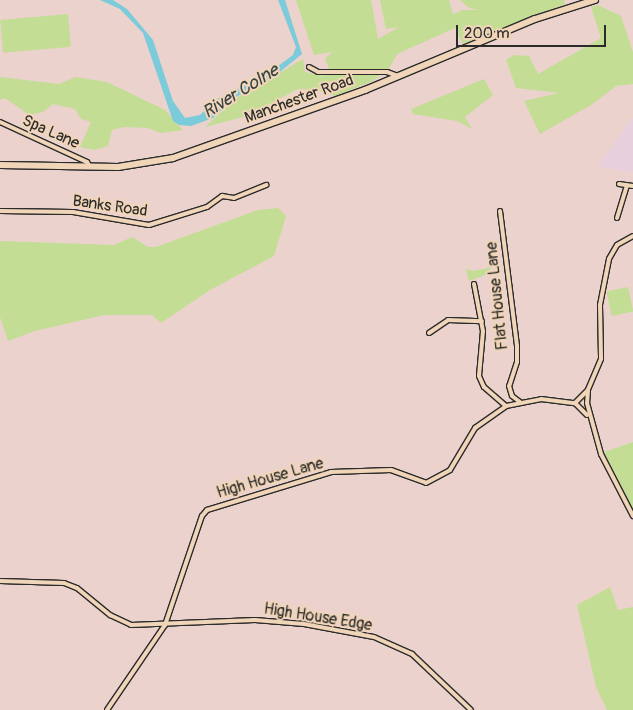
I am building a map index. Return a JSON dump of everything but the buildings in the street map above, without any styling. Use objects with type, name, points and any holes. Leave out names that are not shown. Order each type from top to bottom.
[{"type":"main road","name":"Manchester Road","points":[[0,165],[118,167],[182,155],[398,76],[536,20],[595,0]]},
{"type":"street","points":[[309,67],[318,72],[387,72],[398,76]]},
{"type":"street","name":"Spa Lane","points":[[0,122],[87,162],[90,168]]},
{"type":"street","points":[[620,184],[633,186]]},
{"type":"street","name":"Banks Road","points":[[0,211],[72,212],[160,224],[207,207],[222,196],[234,198],[267,185]]},
{"type":"street","points":[[616,218],[627,185]]},
{"type":"street","name":"Flat House Lane","points":[[500,211],[517,346],[517,362],[509,386],[512,396],[520,402]]},
{"type":"street","points":[[633,236],[617,245],[609,259],[600,305],[600,359],[588,390],[587,403],[588,416],[601,454],[633,516]]},
{"type":"street","points":[[474,284],[482,321],[478,376],[484,387],[506,406]]},
{"type":"street","points":[[429,333],[448,320],[482,321]]},
{"type":"street","points":[[588,390],[575,403],[588,416]]},
{"type":"street","name":"High House Lane","points":[[165,625],[202,516],[207,510],[331,472],[391,470],[426,483],[450,470],[475,428],[506,406],[541,399],[575,403]]},
{"type":"street","name":"High House Edge","points":[[0,581],[64,583],[77,588],[110,615],[131,625],[165,625],[197,620],[255,620],[304,624],[374,637],[412,654],[471,710]]},
{"type":"street","points":[[107,710],[165,625]]},
{"type":"shaded area","points":[[633,117],[633,172],[597,167]]},
{"type":"green space","points":[[296,0],[371,0],[378,39],[399,27],[386,29],[380,0],[449,0],[453,14],[463,10],[479,10],[469,8],[460,0],[564,0],[565,4],[463,44],[455,28],[397,54],[390,67],[373,81],[335,96],[317,90],[298,89],[247,116],[205,127],[238,97],[303,59],[305,72],[323,76],[329,69],[325,58],[333,52],[314,55]]},
{"type":"green space","points":[[598,5],[621,16],[633,52],[633,84],[616,86],[591,105],[540,134],[524,101],[559,93],[516,88],[506,60],[514,55],[529,56],[538,74],[601,38],[591,7]]},
{"type":"green space","points":[[68,14],[71,47],[3,53],[0,20]]},
{"type":"green space","points":[[0,77],[59,84],[75,77],[107,82],[165,110],[183,130],[160,133],[148,128],[124,127],[112,130],[108,146],[94,150],[80,147],[91,122],[81,119],[75,109],[53,104],[43,112],[29,115],[5,98],[0,100]]},
{"type":"green space","points":[[484,79],[493,95],[465,117],[472,129],[457,121],[413,114],[411,109]]},
{"type":"green space","points":[[278,208],[286,216],[274,256],[210,290],[161,323],[152,315],[104,315],[35,331],[8,341],[0,317],[0,241],[114,245],[132,237],[148,247],[156,247],[258,210]]},
{"type":"green space","points":[[492,267],[485,275],[469,281],[466,269],[474,271]]},
{"type":"green space","points":[[628,287],[633,311],[612,316],[606,292]]},
{"type":"green space","points":[[633,442],[633,509],[604,452]]},
{"type":"green space","points":[[610,587],[618,610],[633,607],[633,710],[607,710],[596,687],[577,605]]},
{"type":"water","name":"River Colne","points":[[100,0],[113,0],[127,9],[153,40],[173,101],[185,118],[200,115],[217,99],[263,77],[293,55],[296,47],[278,0],[285,0],[302,54],[276,75],[236,97],[213,118],[191,126],[179,125],[173,121],[143,33],[120,9]]}]
